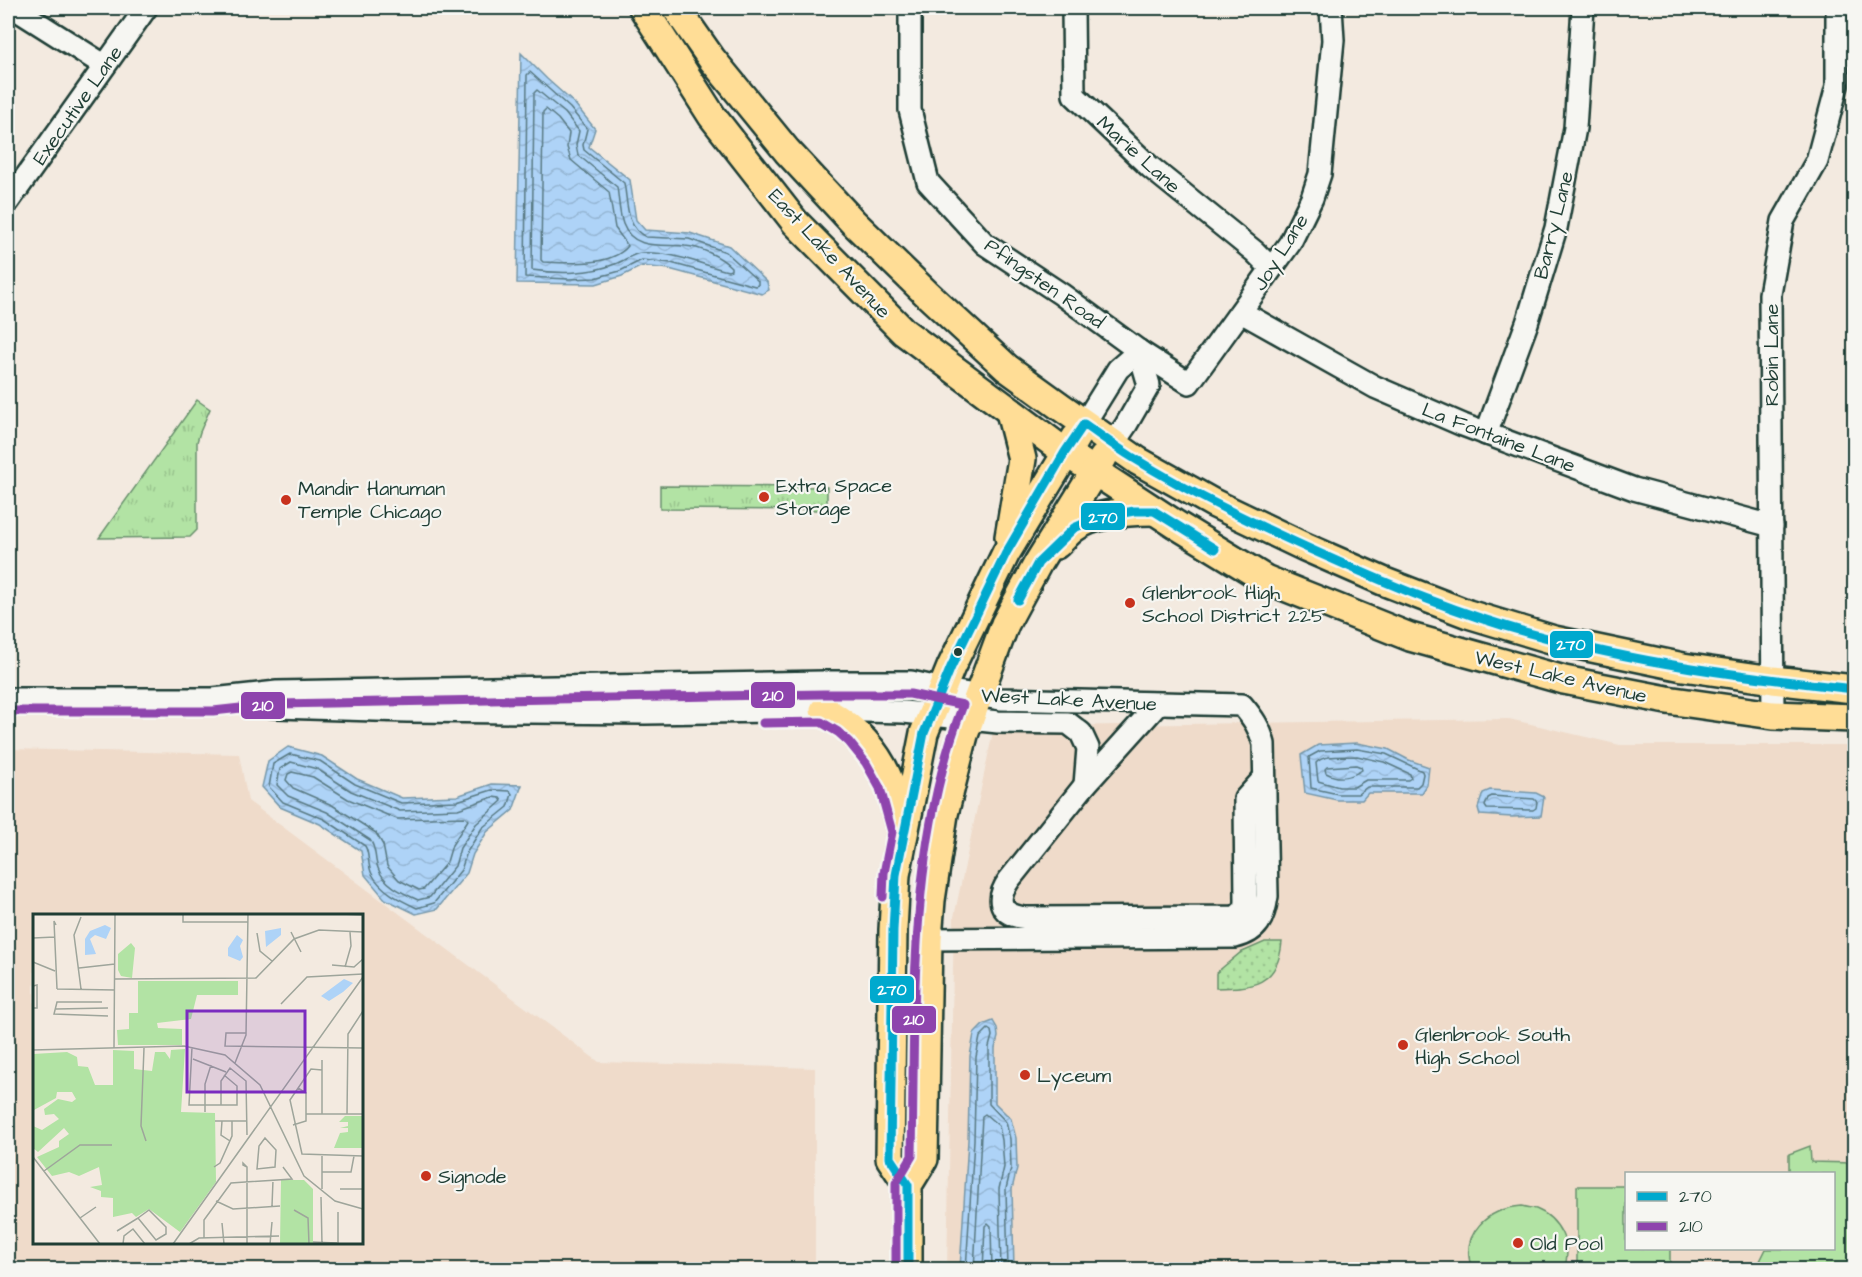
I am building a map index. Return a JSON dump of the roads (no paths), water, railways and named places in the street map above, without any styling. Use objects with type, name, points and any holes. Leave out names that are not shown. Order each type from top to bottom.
[{"type":"main road","name":"East Lake Avenue","points":[[643,8],[712,116],[795,222],[904,332],[1065,453]]},
{"type":"main road","name":"East Lake Avenue","points":[[676,8],[711,58],[787,151],[853,222],[1007,368],[1084,424]]},
{"type":"main road","points":[[1006,553],[1022,459],[1010,412]]},
{"type":"main road","points":[[908,1185],[891,1158],[894,919],[896,875],[924,733],[974,616],[1006,553],[1084,424]]},
{"type":"main road","name":"West Lake Avenue","points":[[1084,424],[1138,461],[1213,503],[1385,582],[1468,614],[1554,640],[1683,667],[1773,681],[1854,689]]},
{"type":"main road","points":[[908,1269],[908,1185],[924,1159],[928,939],[931,900],[944,814],[964,735],[1005,624],[1038,563],[1093,471],[1113,444]]},
{"type":"main road","name":"West Lake Avenue","points":[[1065,453],[1265,579],[1410,637],[1564,681],[1667,700],[1773,715],[1854,718]]},
{"type":"main road","points":[[1038,563],[1074,528],[1097,518],[1134,511],[1154,511]]},
{"type":"main road","points":[[824,710],[845,722],[876,756],[891,784],[904,832]]},
{"type":"street","points":[[14,8],[104,65]]},
{"type":"street","name":"Executive Lane","points":[[8,202],[146,8]]},
{"type":"street","name":"Pfingsten Road","points":[[910,8],[910,110],[928,182],[985,244],[1061,294],[1139,351]]},
{"type":"street","name":"Marie Lane","points":[[1073,8],[1074,95],[1150,167],[1272,268]]},
{"type":"street","name":"Joy Lane","points":[[1139,351],[1189,383],[1290,243],[1312,198],[1320,174],[1333,40],[1331,8]]},
{"type":"street","name":"Barry Lane","points":[[1486,434],[1527,323],[1556,228],[1575,128],[1583,8]]},
{"type":"street","name":"Robin Lane","points":[[1773,715],[1770,294],[1783,221],[1817,162],[1837,86],[1837,8]]},
{"type":"street","name":"La Fontaine Lane","points":[[1241,312],[1375,387],[1486,434],[1634,489],[1772,526]]},
{"type":"street","points":[[1084,424],[1118,369],[1139,351],[1149,385],[1113,444]]},
{"type":"street","name":"West Lake Avenue","points":[[8,699],[213,699],[277,692],[911,682],[942,689],[974,707]]},
{"type":"street","name":"West Lake Avenue","points":[[213,699],[277,707],[407,711],[645,713],[824,710],[931,715],[974,707],[1000,699],[1242,705],[1256,722],[1261,733],[1264,778]]},
{"type":"street","points":[[1158,704],[1085,785],[1003,889],[1002,906],[1007,913],[1016,918],[1236,917],[1245,909],[1246,902],[1245,799],[1264,778]]},
{"type":"street","points":[[974,707],[998,722],[1068,723],[1081,732],[1088,748],[1085,785]]},
{"type":"street","points":[[928,939],[1246,935],[1262,919],[1267,896],[1264,778]]},
{"type":"water","points":[[521,53],[575,104],[595,129],[589,147],[630,180],[636,220],[645,230],[690,233],[729,246],[767,282],[769,290],[762,294],[669,269],[642,266],[622,276],[596,284],[517,283]]},
{"type":"water","points":[[1357,743],[1388,749],[1429,767],[1427,785],[1422,793],[1368,793],[1362,800],[1337,800],[1305,793],[1301,755],[1318,745]]},
{"type":"water","points":[[288,747],[322,756],[357,779],[402,798],[457,796],[492,784],[522,785],[513,810],[487,832],[473,854],[467,873],[437,909],[416,914],[385,899],[365,875],[361,851],[320,824],[280,807],[262,787],[268,761]]},
{"type":"water","points":[[1490,790],[1536,793],[1544,797],[1541,816],[1480,815],[1478,808],[1483,793]]},
{"type":"water","points":[[993,1021],[998,1037],[995,1048],[995,1103],[1011,1119],[1016,1138],[1017,1168],[1012,1189],[1014,1269],[960,1269],[968,1140],[970,1056],[974,1034],[983,1025]]},
{"type":"place","name":"Extra Space Storage","points":[[764,497]]},
{"type":"place","name":"Mandir Hanuman Temple Chicago","points":[[286,500]]},
{"type":"place","name":"Glenbrook High School District 225","points":[[1130,603]]},
{"type":"place","name":"Glenbrook South High School","points":[[1403,1045]]},
{"type":"place","name":"Lyceum","points":[[1025,1075]]},
{"type":"place","name":"Signode","points":[[426,1176]]},
{"type":"place","name":"Old Pool","points":[[1518,1243]]}]
